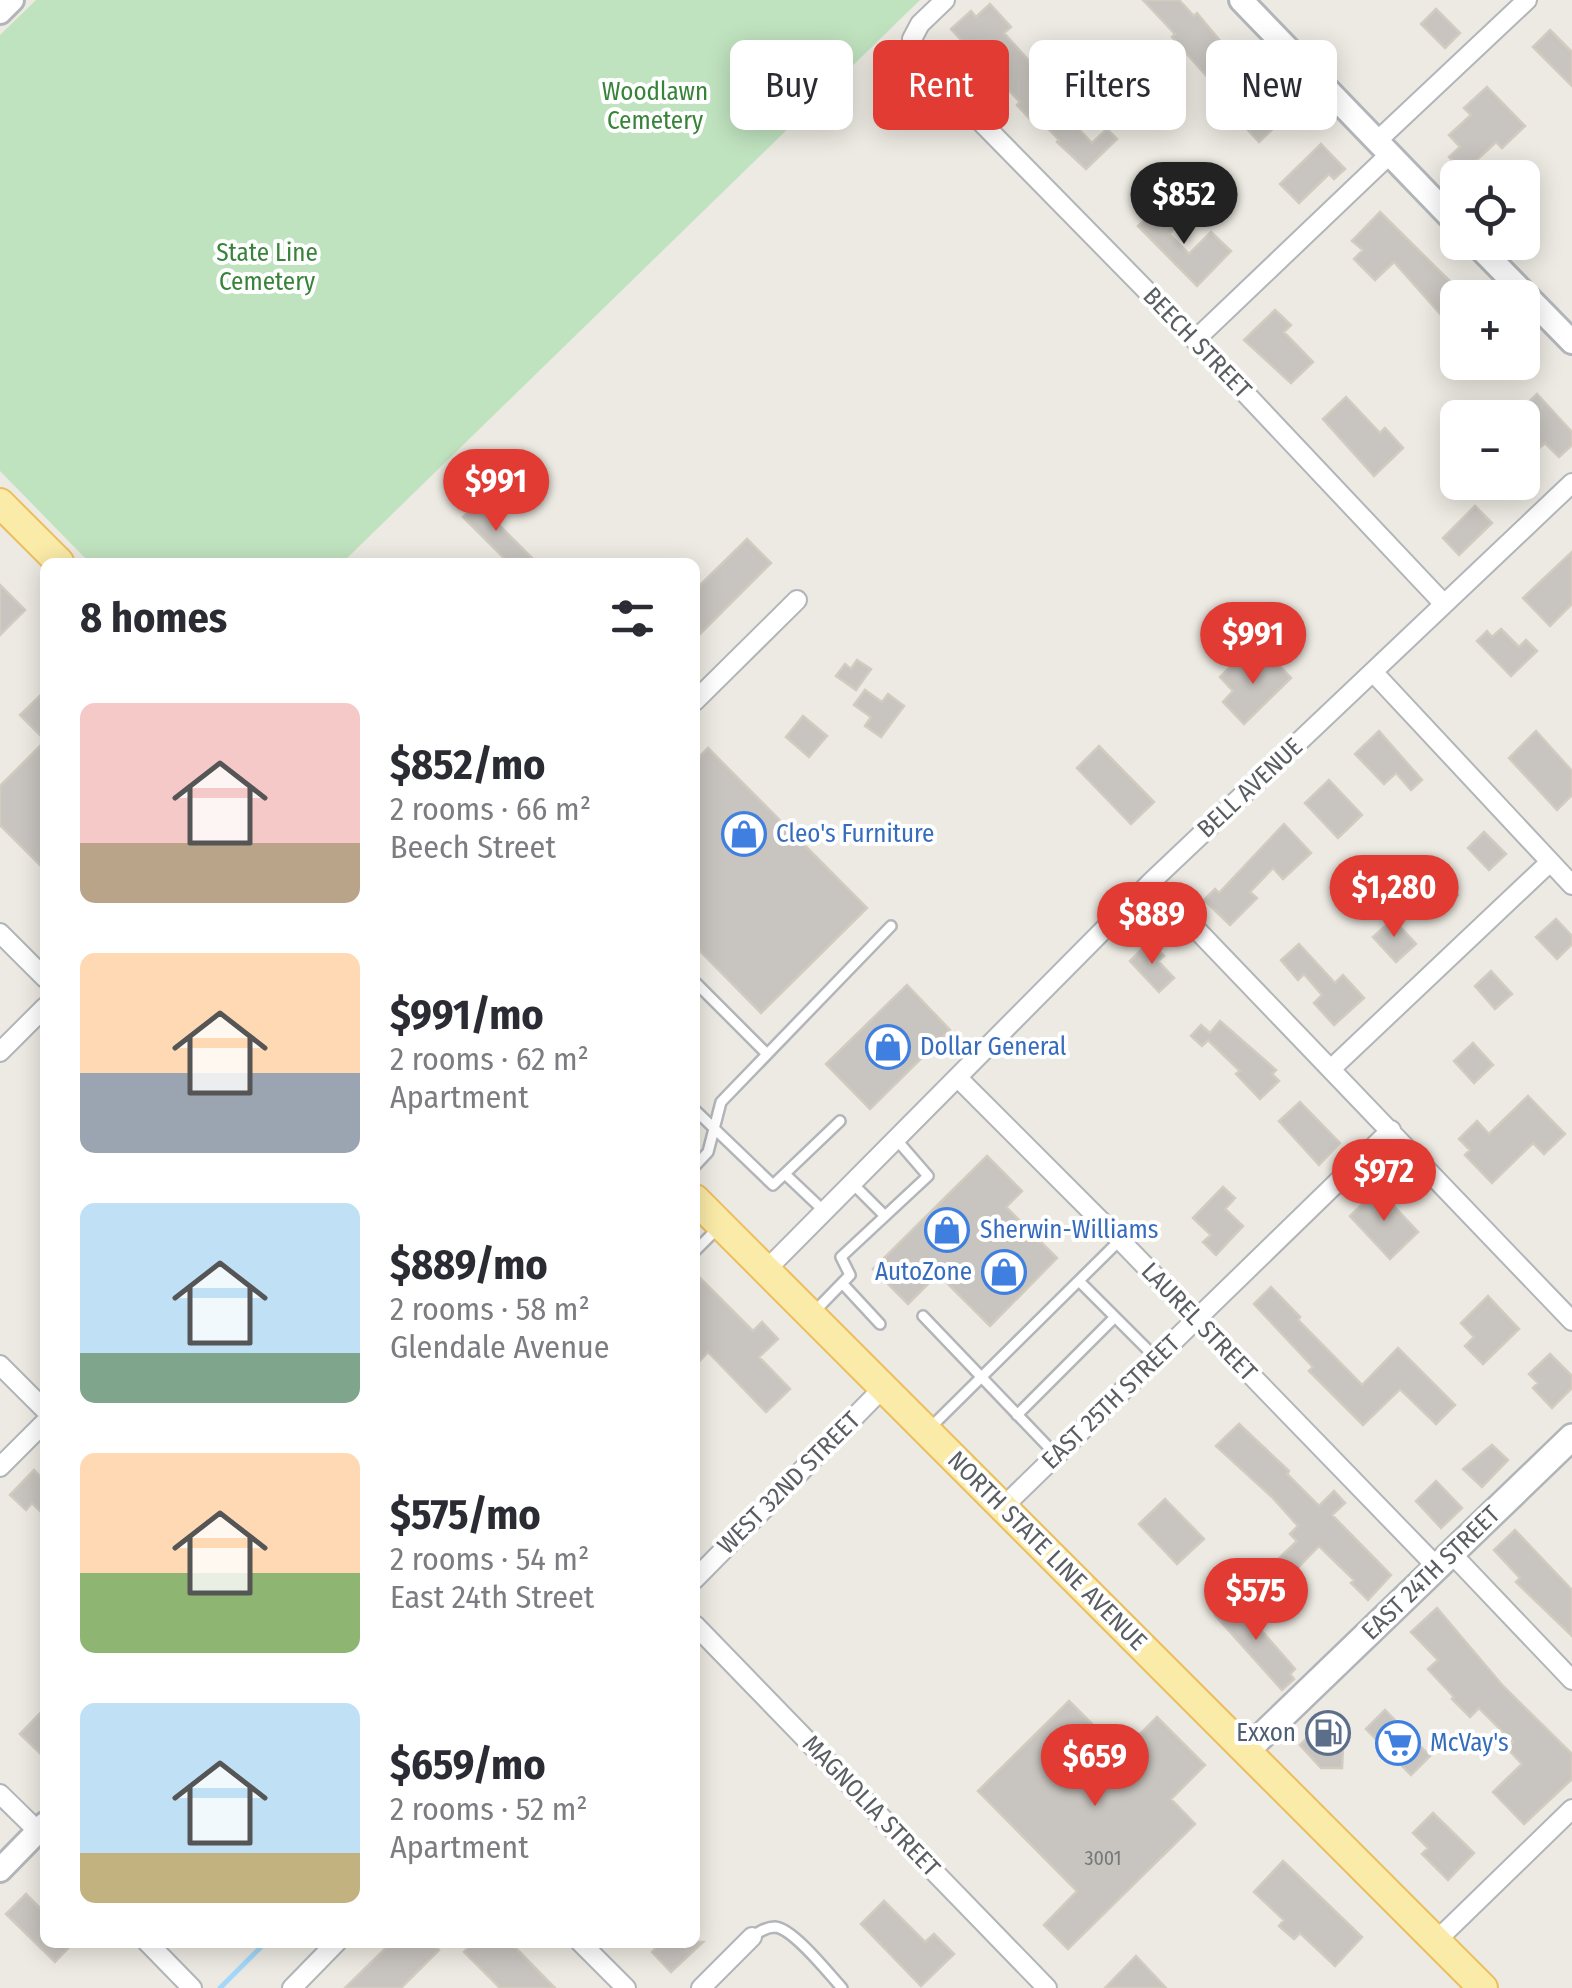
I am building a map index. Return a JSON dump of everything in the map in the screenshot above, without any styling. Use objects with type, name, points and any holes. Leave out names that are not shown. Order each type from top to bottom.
[{"type":"main road","points":[[0,503],[55,558]]},
{"type":"main road","name":"NORTH STATE LINE AVENUE","points":[[700,1204],[1483,1988]]},
{"type":"main road","name":"EAST 24TH STREET","points":[[1246,1751],[1572,1437]]},
{"type":"street","points":[[0,12],[12,0]]},
{"type":"street","name":"BEECH STREET","points":[[945,0],[920,24],[912,39],[922,62],[1195,340],[1444,604]]},
{"type":"street","points":[[1241,0],[1440,207]]},
{"type":"street","points":[[1195,340],[1527,0]]},
{"type":"street","points":[[1492,260],[1572,342]]},
{"type":"street","name":"BELL AVENUE","points":[[766,1270],[1151,882],[1572,482]]},
{"type":"street","points":[[700,696],[797,600]]},
{"type":"street","points":[[1373,672],[1572,886]]},
{"type":"street","points":[[1332,1068],[1550,862]]},
{"type":"street","points":[[1151,882],[1572,1320]]},
{"type":"street","points":[[0,933],[40,973]]},
{"type":"street","points":[[0,1052],[40,1012]]},
{"type":"street","name":"LAUREL STREET","points":[[958,1078],[1196,1320],[1572,1680]]},
{"type":"street","name":"EAST 25TH STREET","points":[[1003,1507],[1391,1130]]},
{"type":"street","points":[[0,1365],[40,1405]]},
{"type":"street","name":"WEST 32ND STREET","points":[[700,1574],[883,1388]]},
{"type":"street","points":[[0,1467],[40,1427]]},
{"type":"street","name":"MAGNOLIA STREET","points":[[700,1630],[1048,1988]]},
{"type":"street","points":[[0,1794],[40,1828]]},
{"type":"street","points":[[1436,1941],[1572,1810]]},
{"type":"street","points":[[0,1870],[40,1834]]},
{"type":"street","points":[[701,1988],[752,1937]]},
{"type":"street","points":[[153,1948],[192,1988]]},
{"type":"street","points":[[292,1988],[331,1948]]},
{"type":"street","points":[[586,1948],[626,1988]]},
{"type":"lane","points":[[700,1161],[716,1131],[722,1102],[892,926]]},
{"type":"lane","points":[[700,987],[767,1054]]},
{"type":"lane","points":[[700,1115],[773,1185],[840,1121]]},
{"type":"lane","points":[[811,1315],[850,1274],[841,1258],[928,1176],[896,1139]]},
{"type":"lane","points":[[785,1174],[824,1211]]},
{"type":"lane","points":[[852,1183],[885,1216]]},
{"type":"lane","points":[[700,1247],[721,1225]]},
{"type":"lane","points":[[927,1432],[1120,1240]]},
{"type":"lane","points":[[1079,1281],[1156,1358]]},
{"type":"lane","points":[[842,1283],[880,1324]]},
{"type":"lane","points":[[923,1316],[1056,1455]]},
{"type":"lane","points":[[1018,1415],[1115,1317]]},
{"type":"lane","points":[[752,1937],[773,1927],[782,1929],[842,1988]]},
{"type":"green space","name":"State Line Cemetery","points":[[36,0],[920,0],[879,40],[873,40],[873,46],[853,65],[853,40],[730,40],[730,130],[787,130],[347,558],[85,558],[0,471],[0,35]]},
{"type":"building","points":[[1143,0],[1179,0],[1194,16],[1197,13],[1220,40],[1206,40],[1206,75],[1186,53],[1186,40],[1175,40],[1175,34]]},
{"type":"building","points":[[990,4],[1011,27],[1004,33],[1029,61],[1029,118],[1009,90],[1009,40],[961,40],[951,29],[971,11],[976,17]]},
{"type":"building","points":[[1436,9],[1460,33],[1445,48],[1421,24]]},
{"type":"building","points":[[1550,30],[1572,52],[1572,86],[1533,47]]},
{"type":"building","points":[[1487,87],[1525,126],[1502,148],[1496,142],[1477,160],[1452,160],[1449,157],[1460,147],[1449,135],[1471,115],[1464,108]]},
{"type":"building","points":[[1049,130],[1080,130],[1092,143],[1108,130],[1117,139],[1086,169]]},
{"type":"building","points":[[1248,130],[1271,130],[1259,142]]},
{"type":"building","points":[[1321,144],[1345,169],[1334,179],[1329,174],[1299,203],[1280,184]]},
{"type":"building","points":[[1160,205],[1178,225],[1169,234],[1189,254],[1211,232],[1231,251],[1197,286],[1138,226]]},
{"type":"building","points":[[1380,212],[1449,280],[1440,280],[1440,314],[1394,262],[1375,280],[1354,259],[1363,250],[1352,241]]},
{"type":"building","points":[[1275,310],[1291,325],[1284,332],[1313,362],[1291,383],[1244,340]]},
{"type":"building","points":[[1537,394],[1572,432],[1572,445],[1559,457],[1545,443],[1540,447],[1540,400],[1531,400]]},
{"type":"building","points":[[1346,397],[1380,433],[1385,428],[1403,448],[1374,476],[1323,419]]},
{"type":"building","points":[[482,499],[494,512],[490,516],[532,558],[504,558],[463,517]]},
{"type":"building","points":[[1475,506],[1492,523],[1459,555],[1443,538]]},
{"type":"building","points":[[747,539],[771,563],[700,634],[700,585]]},
{"type":"building","points":[[1572,552],[1572,604],[1550,626],[1523,598]]},
{"type":"building","points":[[0,585],[25,610],[0,635]]},
{"type":"building","points":[[1501,629],[1519,647],[1526,640],[1537,651],[1511,676],[1477,641],[1487,631],[1492,637]]},
{"type":"building","points":[[1270,656],[1291,678],[1244,724],[1223,702],[1233,691],[1220,677],[1239,658],[1253,672]]},
{"type":"building","points":[[857,660],[871,669],[856,690],[836,676],[845,664],[851,669]]},
{"type":"building","points":[[865,690],[882,702],[888,694],[904,706],[881,737],[865,726],[871,717],[854,705]]},
{"type":"building","points":[[40,696],[40,735],[20,715]]},
{"type":"building","points":[[803,716],[827,736],[809,757],[786,737]]},
{"type":"building","points":[[1379,731],[1422,780],[1411,790],[1396,773],[1384,784],[1355,754]]},
{"type":"building","points":[[1536,731],[1572,771],[1572,795],[1557,810],[1509,758]]},
{"type":"building","points":[[40,746],[40,865],[0,825],[0,786]]},
{"type":"building","points":[[1099,746],[1154,802],[1131,824],[1077,768]]},
{"type":"building","name":"Cleo's Furniture","points":[[708,748],[867,908],[761,1013],[700,951],[700,756]]},
{"type":"building","points":[[1329,780],[1362,815],[1338,838],[1305,803]]},
{"type":"building","points":[[1284,824],[1311,853],[1283,879],[1273,868],[1250,892],[1257,898],[1230,925],[1204,900],[1215,889],[1219,893]]},
{"type":"building","points":[[1484,832],[1506,854],[1489,870],[1468,848]]},
{"type":"building","points":[[1431,869],[1458,895],[1440,915],[1412,888]]},
{"type":"building","points":[[1393,919],[1416,944],[1396,962],[1373,937]]},
{"type":"building","points":[[1556,919],[1572,936],[1572,944],[1557,959],[1536,937]]},
{"type":"building","points":[[1150,941],[1164,956],[1158,961],[1174,978],[1159,992],[1130,961]]},
{"type":"building","points":[[1299,944],[1335,983],[1343,975],[1364,998],[1334,1025],[1314,1003],[1322,995],[1304,974],[1298,980],[1281,960]]},
{"type":"building","points":[[1491,971],[1512,994],[1495,1009],[1475,986]]},
{"type":"building","name":"Dollar General","points":[[907,985],[950,1030],[870,1109],[826,1064]]},
{"type":"building","points":[[1220,1021],[1276,1070],[1272,1074],[1279,1081],[1260,1099],[1236,1074],[1240,1071],[1208,1040],[1202,1046],[1191,1036],[1201,1025],[1210,1033]]},
{"type":"building","points":[[1473,1043],[1493,1065],[1474,1083],[1454,1061]]},
{"type":"building","points":[[1528,1096],[1565,1134],[1544,1154],[1533,1143],[1492,1183],[1465,1155],[1470,1150],[1459,1139],[1477,1121],[1489,1134]]},
{"type":"building","points":[[1300,1102],[1340,1143],[1319,1165],[1279,1121]]},
{"type":"building","points":[[987,1156],[1022,1191],[1006,1207],[1057,1258],[990,1326],[938,1274],[908,1304],[873,1269]]},
{"type":"building","points":[[1223,1187],[1235,1198],[1225,1209],[1243,1226],[1216,1255],[1203,1242],[1211,1235],[1193,1218]]},
{"type":"building","points":[[1378,1189],[1418,1232],[1390,1259],[1350,1216]]},
{"type":"building","points":[[700,1278],[753,1331],[762,1322],[778,1339],[759,1357],[790,1389],[766,1412],[708,1352],[700,1361]]},
{"type":"building","points":[[1271,1287],[1362,1385],[1398,1348],[1455,1405],[1436,1424],[1400,1389],[1363,1425],[1309,1371],[1313,1367],[1254,1304]]},
{"type":"building","points":[[1488,1296],[1519,1329],[1483,1364],[1465,1346],[1474,1337],[1461,1323]]},
{"type":"building","points":[[1550,1354],[1572,1376],[1572,1388],[1552,1408],[1533,1388],[1538,1383],[1529,1374]]},
{"type":"building","points":[[1239,1424],[1319,1506],[1334,1491],[1345,1503],[1332,1515],[1391,1575],[1368,1600],[1351,1583],[1354,1580],[1319,1546],[1282,1584],[1268,1569],[1297,1541],[1290,1534],[1298,1526],[1216,1446]]},
{"type":"building","points":[[1492,1445],[1508,1460],[1482,1487],[1463,1469]]},
{"type":"building","points":[[34,1470],[40,1476],[40,1511],[32,1503],[26,1510],[10,1495]]},
{"type":"building","points":[[1436,1481],[1462,1508],[1441,1528],[1416,1501]]},
{"type":"building","points":[[1165,1499],[1204,1539],[1177,1564],[1139,1524]]},
{"type":"building","points":[[1515,1530],[1572,1590],[1572,1636],[1516,1582],[1520,1578],[1494,1550]]},
{"type":"building","points":[[1233,1598],[1295,1669],[1290,1674],[1294,1679],[1282,1690],[1215,1615]]},
{"type":"building","points":[[1437,1608],[1503,1686],[1572,1754],[1572,1779],[1524,1824],[1493,1792],[1522,1764],[1507,1748],[1513,1742],[1479,1708],[1470,1717],[1452,1699],[1428,1669],[1438,1660],[1411,1632]]},
{"type":"building","points":[[1069,1701],[1121,1753],[1157,1717],[1205,1765],[1171,1799],[1195,1824],[1068,1949],[1044,1925],[1077,1891],[978,1791]]},
{"type":"building","name":"McVay's","points":[[1385,1710],[1430,1756],[1411,1775],[1366,1729]]},
{"type":"building","points":[[40,1713],[40,1753],[20,1734]]},
{"type":"building","name":"Exxon","points":[[1325,1720],[1344,1722],[1342,1768],[1321,1768],[1300,1745]]},
{"type":"building","points":[[1433,1813],[1474,1853],[1448,1880],[1422,1854],[1428,1848],[1413,1833]]},
{"type":"building","points":[[1283,1861],[1362,1937],[1335,1966],[1300,1933],[1294,1939],[1279,1926],[1284,1920],[1254,1892]]},
{"type":"building","points":[[26,1894],[40,1908],[40,1947],[6,1914]]},
{"type":"building","points":[[884,1901],[925,1942],[934,1934],[954,1954],[921,1986],[861,1924]]},
{"type":"building","points":[[41,1948],[68,1948],[55,1962]]},
{"type":"building","points":[[386,1948],[439,1950],[401,1988],[345,1988]]},
{"type":"building","points":[[468,1948],[516,1948],[555,1988],[500,1988],[464,1952]]},
{"type":"building","points":[[656,1948],[697,1948],[671,1972],[652,1952]]},
{"type":"building","points":[[1136,1956],[1166,1988],[1105,1988]]},
{"type":"waterway","points":[[220,1988],[260,1948]]},
{"type":"place","name":"Cleo's Furniture","points":[[744,834]]},
{"type":"place","name":"Dollar General","points":[[888,1047]]},
{"type":"place","name":"Sherwin-Williams","points":[[947,1230]]},
{"type":"place","name":"AutoZone","points":[[1004,1272]]},
{"type":"place","name":"Exxon","points":[[1328,1733]]},
{"type":"place","name":"McVay's","points":[[1398,1743]]},
{"type":"park label","name":"Woodlawn Cemetery","points":[[655,106]]}]
